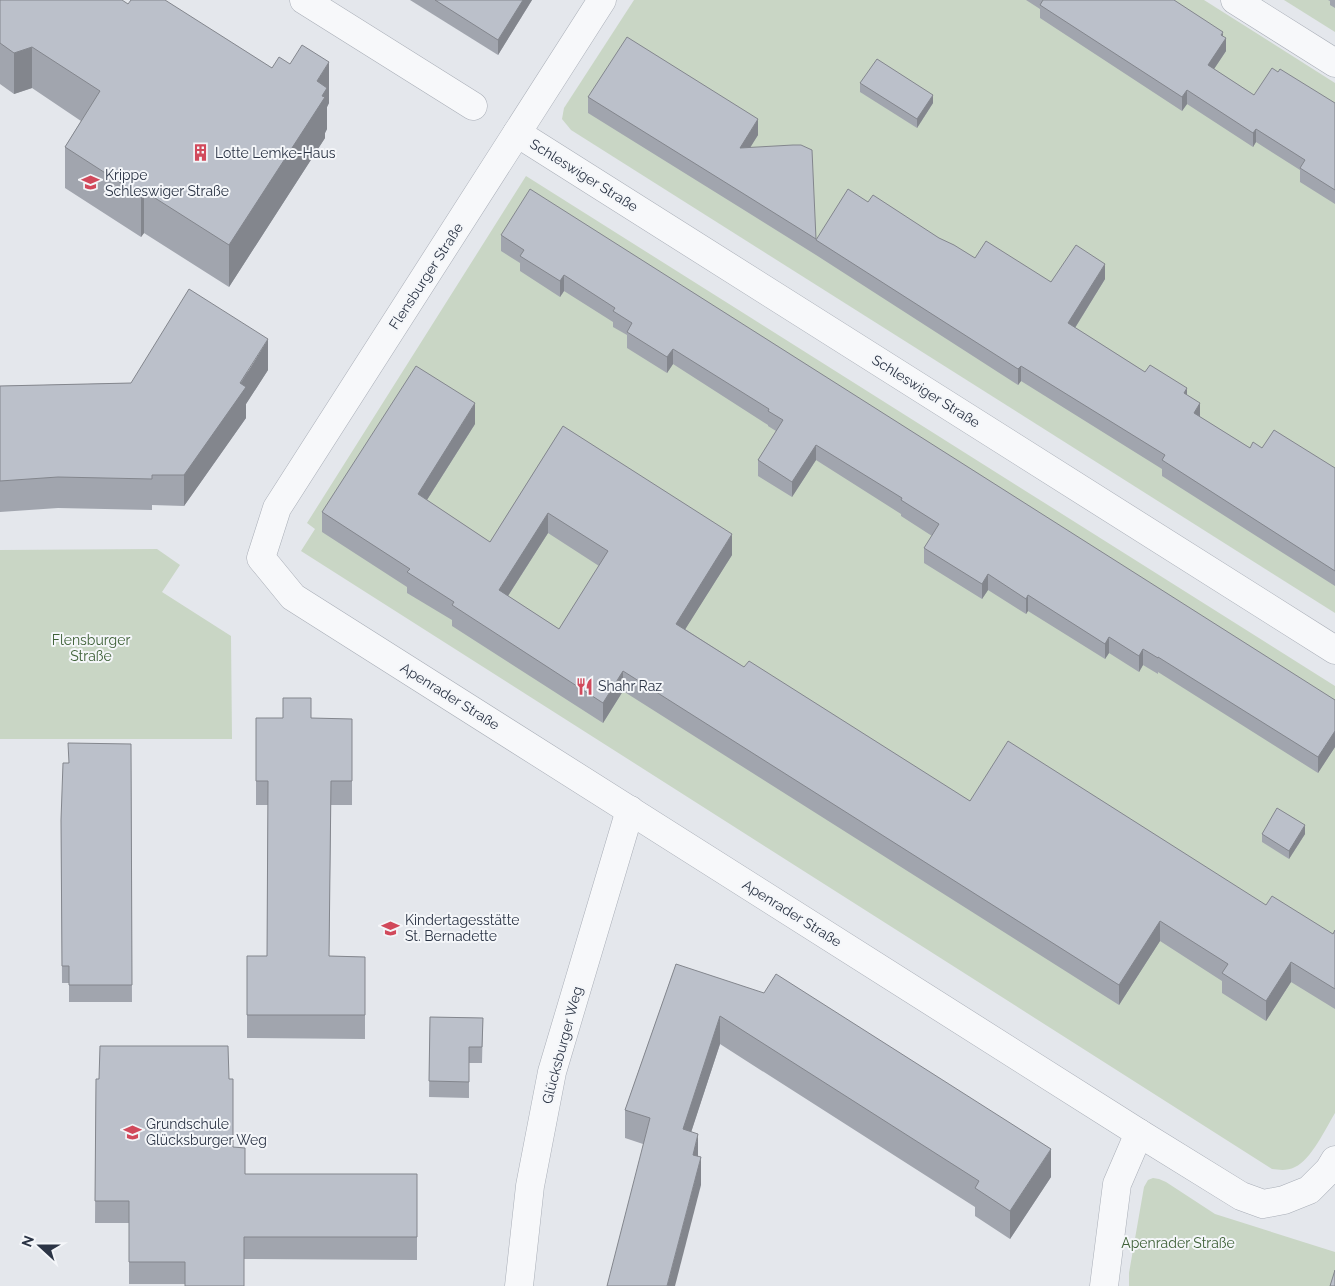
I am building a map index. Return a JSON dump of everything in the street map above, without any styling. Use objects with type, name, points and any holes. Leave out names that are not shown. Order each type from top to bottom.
[{"type":"street","points":[[304,0],[474,106]]},
{"type":"street","name":"Flensburger Straße","points":[[261,558],[277,508],[602,0]]},
{"type":"street","points":[[1235,0],[1335,63]]},
{"type":"street","name":"Schleswiger Straße","points":[[518,132],[1335,650]]},
{"type":"street","name":"Apenrader Straße","points":[[261,558],[293,596],[1241,1196],[1263,1204],[1284,1200],[1309,1190],[1329,1170],[1335,1160]]},
{"type":"street","name":"Glücksburger Weg","points":[[519,1286],[530,1186],[552,1072],[630,810]]},
{"type":"street","points":[[1104,1286],[1116,1184],[1139,1133]]},
{"type":"green space","points":[[634,0],[1204,0],[1335,83],[1335,613],[571,130],[562,119],[564,108]]},
{"type":"green space","points":[[1284,0],[1335,0],[1335,32]]},
{"type":"green space","points":[[526,176],[1335,686],[1335,1113],[1318,1143],[1301,1163],[1289,1169],[1272,1169],[301,551],[315,529],[307,523]]},
{"type":"green space","name":"Flensburger Straße","points":[[157,549],[180,565],[162,592],[231,636],[232,739],[0,739],[0,550]]},
{"type":"green space","name":"Apenrader Straße","points":[[1153,1178],[1166,1182],[1215,1214],[1335,1252],[1335,1286],[1129,1286],[1129,1273],[1144,1187],[1148,1180]]},
{"type":"building","name":"Lotte Lemke-Haus","points":[[0,0],[122,0],[128,4],[131,0],[165,0],[272,68],[279,57],[290,64],[302,45],[329,62],[317,81],[327,88],[322,96],[325,97],[229,245],[144,191],[141,196],[65,147],[100,91],[32,47],[14,53],[0,43]]},
{"type":"building","points":[[435,0],[523,0],[498,40]]},
{"type":"building","points":[[1043,0],[1174,0],[1223,32],[1221,35],[1226,38],[1208,65],[1254,95],[1272,68],[1278,72],[1280,69],[1335,103],[1335,190],[1300,168],[1305,160],[1256,129],[1253,133],[1187,90],[1182,97],[1040,5]]},
{"type":"building","points":[[627,37],[758,119],[740,148],[801,145],[812,150],[816,239],[588,97]]},
{"type":"building","points":[[877,59],[933,95],[917,119],[860,83]]},
{"type":"building","points":[[530,189],[1335,700],[1335,731],[1318,757],[1143,649],[1139,656],[1109,637],[1105,644],[1028,595],[1026,599],[988,574],[982,584],[924,548],[939,524],[901,500],[902,498],[816,445],[792,482],[758,460],[783,420],[768,411],[769,409],[673,349],[667,357],[627,332],[632,323],[613,311],[615,308],[564,275],[560,281],[520,256],[524,250],[501,235]]},
{"type":"building","points":[[848,189],[868,202],[873,195],[939,238],[975,258],[986,241],[1051,282],[1076,245],[1105,264],[1068,323],[1145,372],[1150,365],[1187,388],[1184,393],[1200,403],[1194,413],[1250,448],[1253,442],[1262,448],[1274,430],[1335,468],[1335,571],[1162,460],[1165,455],[1021,366],[1018,369],[816,240]]},
{"type":"building","points":[[189,289],[268,339],[240,383],[246,387],[184,475],[152,475],[152,479],[58,477],[0,481],[0,386],[131,383]]},
{"type":"building","points":[[416,366],[475,403],[418,494],[490,542],[563,426],[732,534],[676,624],[744,667],[749,661],[970,801],[1008,741],[1266,905],[1272,896],[1333,934],[1335,930],[1335,989],[1291,962],[1266,1001],[1222,973],[1228,964],[1160,921],[1119,985],[623,671],[603,703],[452,605],[454,602],[407,572],[410,569],[322,512]],"holes":[[[548,513],[608,551],[559,629],[499,590]]]},
{"type":"building","points":[[283,698],[311,698],[311,718],[352,719],[352,781],[331,781],[329,956],[365,957],[365,1015],[247,1015],[247,956],[267,956],[268,781],[256,781],[256,718],[283,718]]},
{"type":"building","points":[[68,743],[131,744],[132,985],[69,985],[69,966],[62,966],[61,820],[63,763],[69,763]]},
{"type":"building","points":[[1277,808],[1305,825],[1289,851],[1262,834]]},
{"type":"building","points":[[676,964],[764,993],[776,974],[1051,1149],[1010,1211],[975,1188],[979,1181],[720,1016],[683,1129],[698,1134],[693,1155],[701,1157],[667,1286],[607,1286],[650,1118],[625,1110]]},
{"type":"building","points":[[430,1017],[483,1018],[482,1047],[469,1047],[469,1082],[429,1081]]},
{"type":"building","points":[[100,1046],[228,1046],[229,1079],[233,1079],[233,1147],[245,1148],[245,1174],[417,1174],[417,1237],[244,1237],[244,1286],[185,1286],[185,1262],[129,1262],[129,1201],[95,1201],[96,1079],[99,1079]]},
{"type":"building","points":[[1335,1270],[1335,1286],[1330,1286]]},
{"type":"place","name":"Lotte Lemke-Haus","points":[[201,153]]},
{"type":"place","name":"Krippe Schleswiger Straße","points":[[91,183]]},
{"type":"place","name":"Shahr Raz","points":[[584,686]]},
{"type":"place","name":"Kindertagesstätte St. Bernadette","points":[[391,928]]},
{"type":"place","name":"Grundschule Glücksburger Weg","points":[[132,1132]]}]
